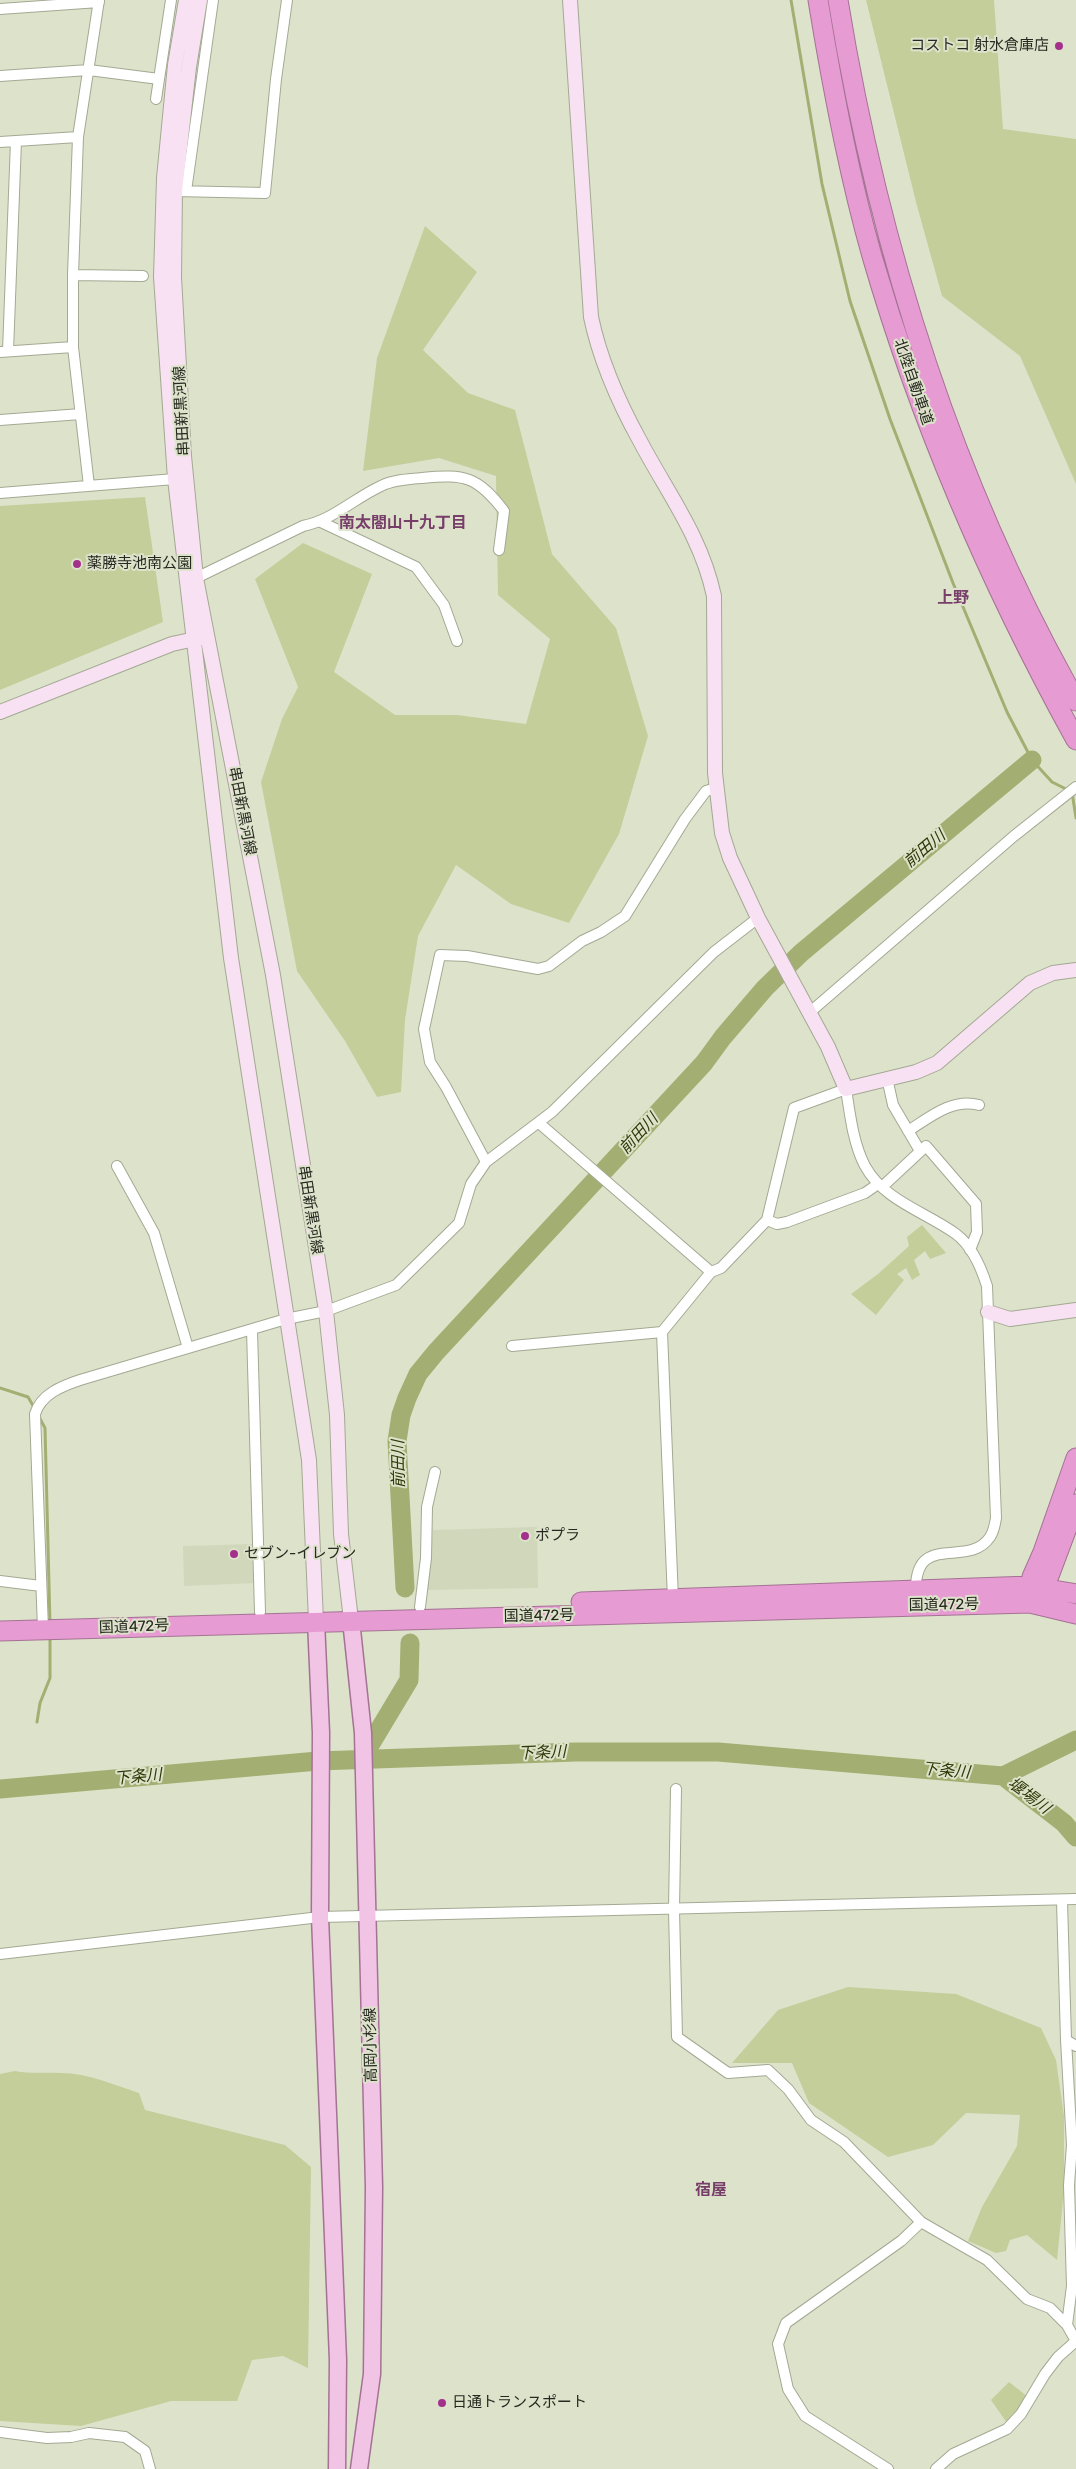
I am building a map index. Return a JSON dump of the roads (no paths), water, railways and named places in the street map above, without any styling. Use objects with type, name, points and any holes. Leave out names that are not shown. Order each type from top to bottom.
[{"type":"highway","name":"北陸自動車道","points":[[818,0],[840,123],[855,190],[894,325],[934,441],[967,522],[1016,629],[1076,740]]},
{"type":"highway","name":"北陸自動車道","points":[[838,0],[859,119],[874,185],[910,314],[930,374],[976,495],[1004,558],[1033,620],[1076,701]]},
{"type":"highway","points":[[1016,629],[1036,675],[1076,749]]},
{"type":"highway","points":[[1034,1592],[1076,1458]]},
{"type":"highway","points":[[1034,1592],[1055,1563],[1076,1504]]},
{"type":"highway","name":"国道472号","points":[[1034,1592],[1076,1614]]},
{"type":"highway","name":"国道472号","points":[[0,1619],[42,1624],[916,1598],[1034,1592],[1076,1594]]},
{"type":"highway","name":"国道472号","points":[[350,1615],[420,1607],[673,1600],[916,1598]]},
{"type":"highway","name":"国道472号","points":[[0,1631],[42,1624],[260,1612],[316,1616]]},
{"type":"main road","name":"串田新黒河線","points":[[186,0],[176,65],[164,178],[161,277],[175,479],[201,638],[238,787],[273,975],[326,1311],[337,1415],[341,1534],[350,1615]]},
{"type":"main road","name":"串田新黒河線","points":[[200,0],[189,67],[174,277],[184,446],[231,958],[309,1460],[316,1616]]},
{"type":"main road","points":[[570,0],[591,317],[597,347],[640,441],[700,547],[708,571],[714,596],[716,788],[722,833],[758,918],[828,1047],[846,1089],[916,1072],[937,1063],[979,1029],[1030,983],[1053,973],[1076,970]]},
{"type":"main road","points":[[0,712],[172,644],[201,638]]},
{"type":"main road","points":[[988,1312],[1010,1320],[1076,1310]]},
{"type":"main road","name":"高岡小杉線","points":[[350,1615],[363,1733],[369,1915],[374,2187],[372,2374],[359,2469]]},
{"type":"main road","points":[[316,1616],[321,1733],[320,1917],[338,2351],[337,2469]]},
{"type":"street","points":[[156,99],[171,0]]},
{"type":"street","points":[[213,0],[180,191],[265,194],[276,79],[287,0]]},
{"type":"street","points":[[0,9],[99,1],[90,70],[78,137],[73,275],[74,347],[89,486]]},
{"type":"street","points":[[0,76],[90,70],[159,79]]},
{"type":"street","points":[[0,142],[78,137]]},
{"type":"street","points":[[16,140],[4,352],[74,347]]},
{"type":"street","points":[[73,275],[143,276]]},
{"type":"street","points":[[0,420],[81,414]]},
{"type":"street","points":[[196,578],[303,526],[321,522],[382,486],[416,479],[450,476],[464,478],[489,492],[504,511],[499,550]]},
{"type":"street","points":[[0,493],[175,479]]},
{"type":"street","points":[[321,522],[416,567],[444,605],[457,641]]},
{"type":"street","points":[[809,1013],[1014,836],[1076,787]]},
{"type":"street","points":[[486,1162],[450,1093],[430,1062],[424,1030],[440,955],[467,956],[538,969],[549,966],[582,942],[625,916],[685,819],[706,791],[716,788]]},
{"type":"street","points":[[42,1624],[35,1414],[37,1407],[43,1400],[61,1386],[286,1319],[326,1311],[396,1285],[459,1223],[471,1184],[486,1162],[539,1123],[623,1044],[714,952],[758,918]]},
{"type":"street","points":[[887,1078],[893,1105],[920,1151]]},
{"type":"street","points":[[673,1600],[662,1332],[711,1272],[721,1268],[767,1220],[794,1108],[846,1089],[856,1144],[866,1166],[880,1185],[903,1203],[957,1235],[981,1267],[987,1286],[996,1518],[994,1529],[990,1537],[977,1547],[927,1558],[918,1569],[916,1598]]},
{"type":"street","points":[[908,1131],[942,1108],[973,1104],[980,1105]]},
{"type":"street","points":[[539,1123],[711,1272]]},
{"type":"street","points":[[767,1220],[777,1224],[787,1222],[865,1193],[880,1185],[926,1146],[976,1204],[977,1232],[970,1250]]},
{"type":"street","points":[[117,1166],[154,1233],[188,1348]]},
{"type":"street","points":[[252,1330],[260,1612]]},
{"type":"street","points":[[512,1346],[662,1332]]},
{"type":"street","points":[[420,1607],[426,1558],[427,1507],[435,1472]]},
{"type":"street","points":[[0,1580],[41,1586]]},
{"type":"street","points":[[676,1789],[674,1910],[677,2038],[728,2073],[768,2070],[788,2089],[811,2120],[844,2142],[921,2222],[987,2260],[1027,2299],[1050,2308],[1067,2326],[1076,2341],[1049,2368],[1021,2414],[1007,2429],[953,2454],[936,2469]]},
{"type":"street","points":[[0,1954],[320,1917],[1062,1901],[1076,1899]]},
{"type":"street","points":[[1062,1901],[1066,2040],[1072,2145],[1072,2286],[1067,2326]]},
{"type":"street","points":[[1066,2040],[1076,2046]]},
{"type":"street","points":[[888,2469],[806,2416],[788,2390],[778,2344],[786,2323],[901,2241],[921,2222]]},
{"type":"street","points":[[0,2432],[47,2438],[71,2437],[89,2433],[125,2437],[145,2451],[150,2469]]},
{"type":"waterway","points":[[791,0],[822,184],[850,301],[890,419],[953,583],[1007,712],[1032,760],[1052,782],[1072,792],[1076,818]]},
{"type":"waterway","name":"前田川","points":[[405,1588],[397,1441],[401,1415],[418,1374],[436,1352],[704,1063],[723,1037],[765,988],[801,953],[1032,760]]},
{"type":"waterway","points":[[0,1388],[28,1397],[35,1409]]},
{"type":"waterway","points":[[38,1415],[45,1428],[50,1624]]},
{"type":"waterway","points":[[37,1722],[40,1703],[50,1678],[50,1635]]},
{"type":"waterway","name":"前田川","points":[[361,1760],[409,1680],[410,1643]]},
{"type":"waterway","name":"下条川","points":[[0,1789],[318,1761],[576,1752],[718,1752],[1003,1776],[1076,1740]]},
{"type":"waterway","name":"堰場川","points":[[1003,1776],[1064,1823],[1076,1837]]},
{"type":"place","name":"コストコ 射水倉庫店","points":[[1059,46]]},
{"type":"place","name":"薬勝寺池南公園","points":[[77,564]]},
{"type":"place","name":"ポプラ","points":[[525,1536]]},
{"type":"place","name":"セブン-イレブン","points":[[234,1554]]},
{"type":"place","name":"日通トランスポート","points":[[442,2403]]},
{"type":"district","name":"南太閤山十九丁目","points":[[403,523]]},
{"type":"district","name":"上野","points":[[953,598]]},
{"type":"district","name":"宿屋","points":[[711,2190]]}]
